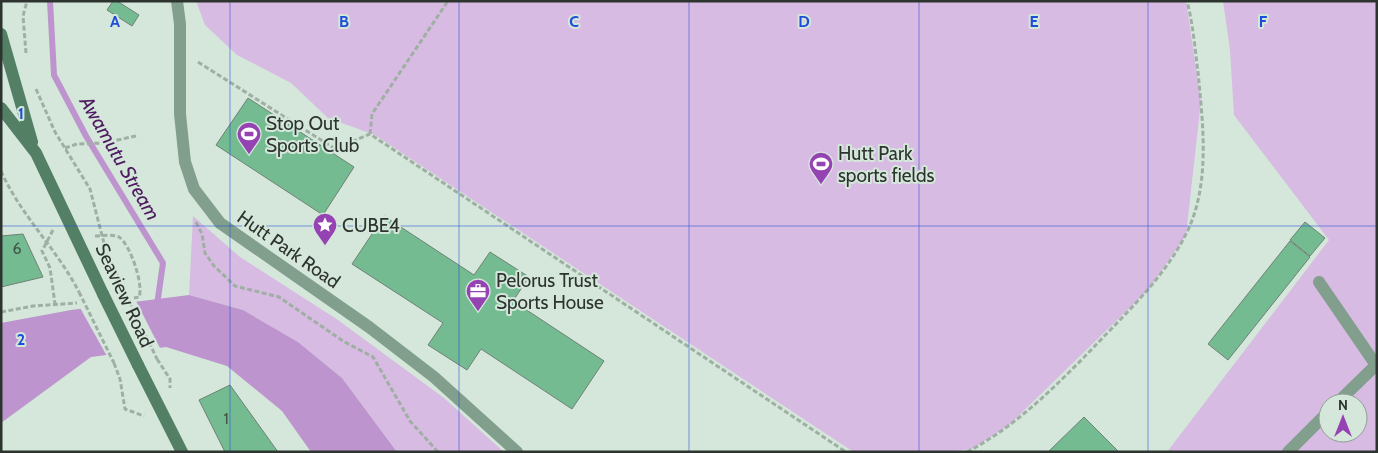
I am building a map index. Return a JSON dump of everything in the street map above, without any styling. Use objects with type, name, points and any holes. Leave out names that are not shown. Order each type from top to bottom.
[{"type":"main road","name":"Seaview Road","points":[[1,34],[36,153],[103,294],[182,452]]},
{"type":"main road","name":"Seaview Road","points":[[1,108],[36,153]]},
{"type":"street","name":"Hutt Park Road","points":[[176,1],[180,15],[183,150],[188,173],[204,205],[220,224],[369,328],[434,377],[517,452]]},
{"type":"street","points":[[1319,282],[1376,365],[1347,393]]},
{"type":"street","points":[[1288,452],[1318,422]]},
{"type":"path","points":[[22,56],[26,54],[23,16],[27,1]]},
{"type":"path","points":[[370,134],[372,114],[448,1]]},
{"type":"path","points":[[967,452],[1010,425],[1060,382],[1149,289],[1186,235],[1200,192],[1203,131],[1195,48],[1187,1]]},
{"type":"path","points":[[180,51],[332,147],[340,146],[370,134]]},
{"type":"path","points":[[34,82],[55,132],[90,190],[99,236],[170,380],[170,384]]},
{"type":"path","points":[[370,134],[846,452]]},
{"type":"path","points":[[65,148],[77,144],[104,142],[136,136]]},
{"type":"path","points":[[1,171],[16,201],[47,240],[79,292],[114,363],[120,380],[125,409],[131,411]]},
{"type":"path","points":[[193,216],[202,234],[205,253],[214,266],[235,286],[279,297],[343,341],[373,357],[410,421],[438,452]]},
{"type":"path","points":[[99,236],[120,238],[135,265],[141,293],[134,298]]},
{"type":"path","points":[[47,240],[42,251],[50,268],[55,304]]},
{"type":"path","points":[[1,312],[77,302]]},
{"type":"shaded area","name":"Hutt Park sports fields","points":[[196,1],[1186,1],[1201,101],[1186,235],[1149,289],[1009,425],[972,449],[945,452],[852,451],[375,135],[328,118],[291,83],[237,55],[205,25]]},
{"type":"shaded area","points":[[1223,1],[1377,1],[1377,452],[1167,452],[1329,240],[1234,115],[1230,50]]},
{"type":"shaded area","points":[[193,216],[240,257],[338,320],[444,398],[504,452],[397,452],[342,378],[298,342],[243,310],[189,295]]},
{"type":"shaded area","points":[[189,295],[243,310],[298,342],[342,378],[397,452],[311,452],[282,411],[227,366],[166,347],[91,357],[1,423],[1,323],[71,310]]},
{"type":"pier","points":[[135,299],[161,350],[108,358],[79,306]]},
{"type":"building","points":[[113,1],[117,1],[139,15],[132,26],[107,10]]},
{"type":"building","points":[[248,98],[354,167],[323,215],[216,145]]},
{"type":"building","name":"Pelorus Trust Sports House","points":[[384,216],[474,275],[490,252],[529,277],[513,301],[604,361],[572,409],[481,349],[467,370],[428,345],[443,323],[352,264]]},
{"type":"building","points":[[1305,222],[1325,238],[1310,256],[1290,240]]},
{"type":"building","points":[[23,234],[43,277],[1,287],[1,236]]},
{"type":"building","points":[[1290,241],[1310,257],[1228,360],[1208,344]]},
{"type":"building","points":[[230,385],[278,452],[225,452],[199,400]]},
{"type":"building","points":[[1084,417],[1119,452],[1048,452]]},
{"type":"waterway","name":"Awamutu Stream","points":[[50,1],[54,75],[86,136],[163,263],[157,305]]},
{"type":"place","name":"Stop Out Sports Club","points":[[249,155]]},
{"type":"place","name":"Hutt Park sports fields","points":[[821,185]]},
{"type":"place","name":"CUBE4","points":[[325,246]]},
{"type":"place","name":"Pelorus Trust Sports House","points":[[478,312]]}]
